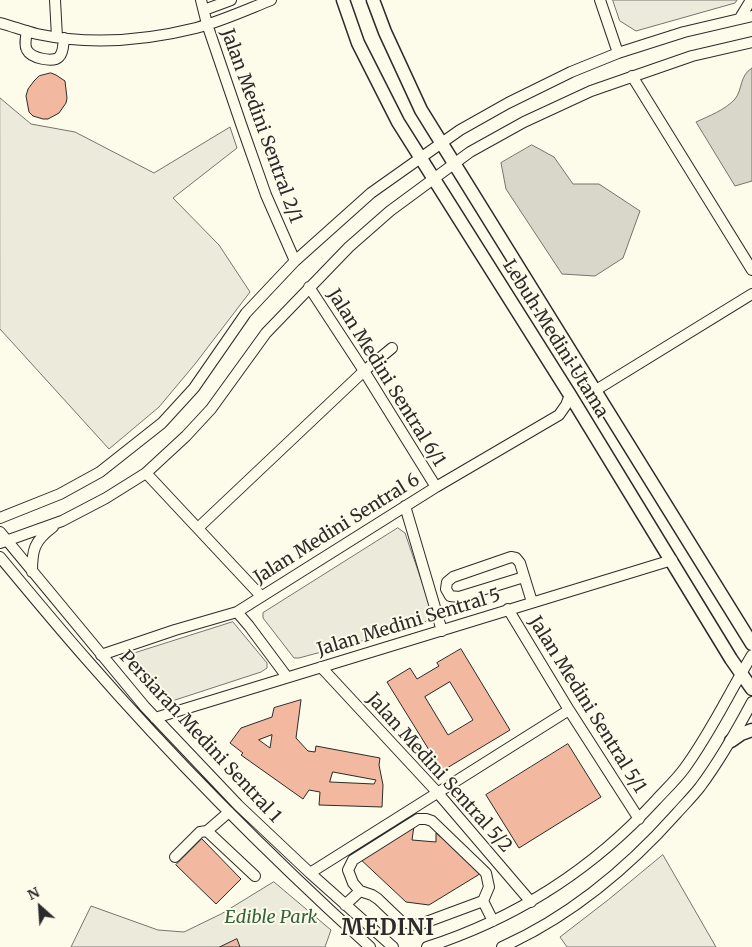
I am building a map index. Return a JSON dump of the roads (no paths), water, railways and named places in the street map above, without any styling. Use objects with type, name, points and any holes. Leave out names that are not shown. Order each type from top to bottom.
[{"type":"main road","name":"Lebuh Medini Utama","points":[[343,0],[358,43],[398,122],[422,157],[752,689]]},
{"type":"main road","name":"Lebuh Medini Utama","points":[[373,0],[421,110],[752,644]]},
{"type":"main road","points":[[731,741],[741,734],[752,730]]},
{"type":"street","points":[[27,31],[26,45],[28,53],[52,60],[57,59],[62,52],[55,0]]},
{"type":"street","points":[[203,5],[230,0]]},
{"type":"street","points":[[0,23],[27,31],[60,37],[100,41],[136,39],[207,24],[271,0]]},
{"type":"street","points":[[600,0],[618,53]]},
{"type":"street","points":[[740,18],[751,0]]},
{"type":"street","name":"Jalan Medini Sentral 2/1","points":[[203,5],[207,24],[266,195],[295,261]]},
{"type":"street","points":[[0,518],[60,494],[100,472],[162,423],[194,388],[246,313],[295,261],[371,193],[460,130],[508,103],[571,72],[618,53],[684,32],[752,16]]},
{"type":"street","points":[[32,572],[33,550],[45,533],[62,521],[106,498],[146,473],[186,436],[211,409],[266,333],[348,247],[390,211],[434,178],[470,152],[524,122],[591,91],[692,56],[752,42]]},
{"type":"street","points":[[632,76],[752,270]]},
{"type":"street","name":"Jalan Medini Sentral 6/1","points":[[309,287],[436,487]]},
{"type":"street","points":[[596,390],[752,294]]},
{"type":"street","points":[[198,528],[392,348]]},
{"type":"street","name":"Jalan Medini Sentral 6","points":[[101,656],[175,630],[237,612],[436,487],[559,415],[570,395]]},
{"type":"street","points":[[146,473],[261,596]]},
{"type":"street","points":[[405,506],[442,630]]},
{"type":"street","points":[[3,542],[62,521]]},
{"type":"street","name":"Persiaran Medini Sentral 1","points":[[0,532],[3,542],[32,572],[155,718],[238,805],[310,873],[393,947]]},
{"type":"street","name":"Persiaran Medini Sentral 1","points":[[0,557],[95,668],[229,812],[296,880],[370,947]]},
{"type":"street","points":[[524,577],[459,597],[450,596],[446,589],[447,582],[453,577],[511,557],[516,558],[520,563],[532,602]]},
{"type":"street","name":"Jalan Medini Sentral 5","points":[[155,718],[672,560]]},
{"type":"street","name":"Jalan Medini Sentral 5/1","points":[[508,609],[639,819]]},
{"type":"street","points":[[237,612],[287,677]]},
{"type":"street","points":[[427,947],[463,935],[531,902],[562,883],[597,857],[639,819],[684,769],[712,726],[752,655]]},
{"type":"street","name":"Jalan Medini Sentral 5/2","points":[[321,667],[437,792],[531,902]]},
{"type":"street","points":[[502,947],[546,923],[572,906],[627,863],[655,838],[699,788],[731,741],[752,702]]},
{"type":"street","points":[[310,873],[570,710]]},
{"type":"street","points":[[176,858],[200,832],[207,831],[229,812]]},
{"type":"street","points":[[426,818],[432,821],[486,873],[489,887],[483,901],[415,925],[402,922],[378,899],[360,891],[353,884],[348,870],[353,860],[414,822],[426,818]]},
{"type":"street","points":[[207,831],[255,876]]},
{"type":"street","points":[[345,905],[360,891]]},
{"type":"street","points":[[483,901],[493,921]]},
{"type":"street","points":[[356,934],[357,947]]},
{"type":"district","name":"MEDINI","points":[[388,929]]},
{"type":"park label","name":"Edible Park","points":[[271,918]]}]
